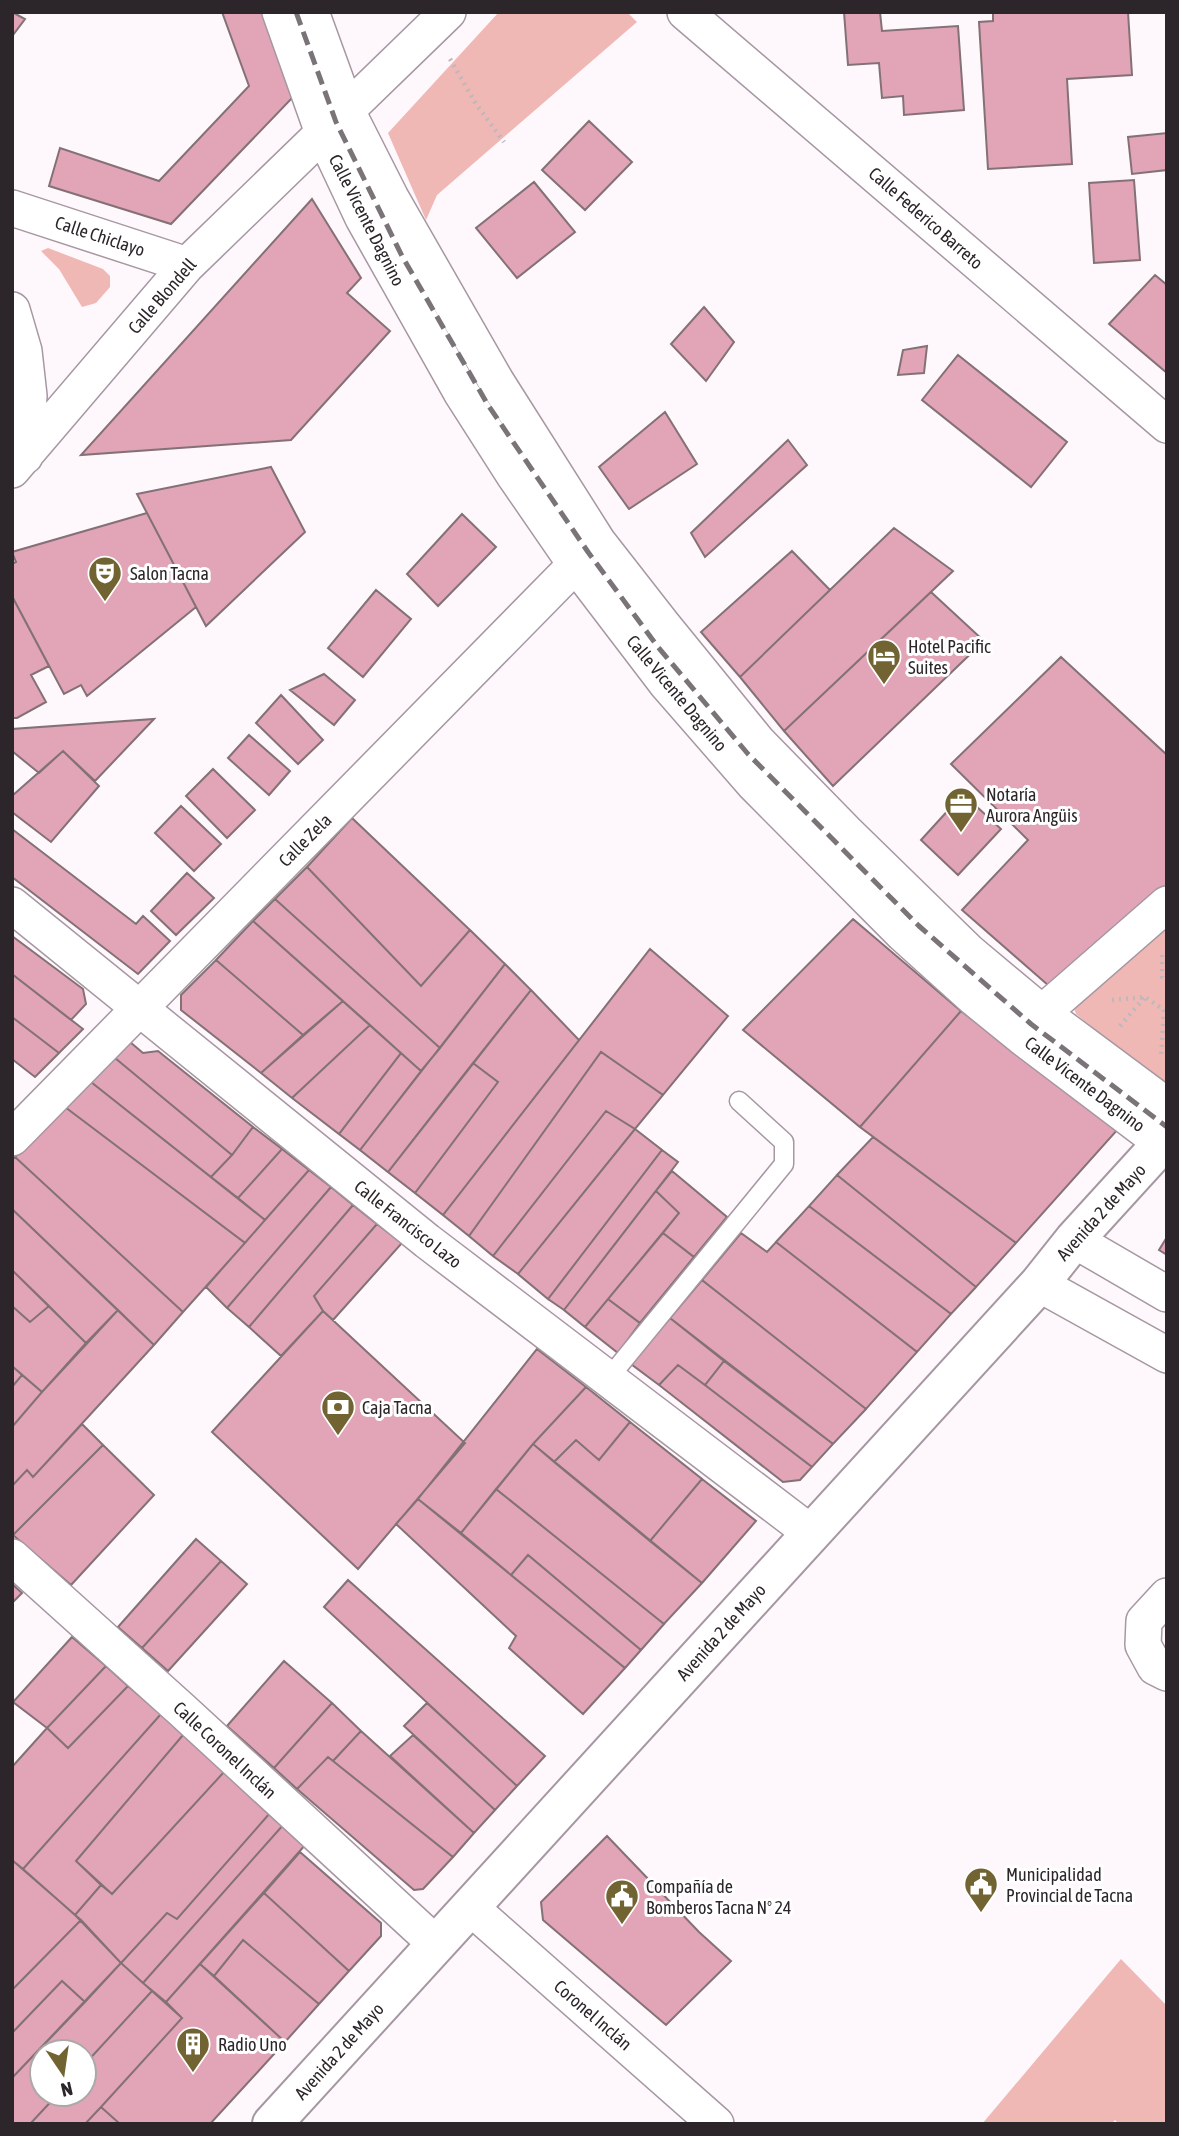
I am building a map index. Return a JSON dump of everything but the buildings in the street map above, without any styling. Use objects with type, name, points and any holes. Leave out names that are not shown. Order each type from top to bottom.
[{"type":"street","points":[[280,12],[335,122]]},
{"type":"street","points":[[312,12],[335,122]]},
{"type":"street","name":"Calle Blondell","points":[[19,463],[187,265],[449,12]]},
{"type":"street","name":"Calle Federico Barreto","points":[[685,12],[1167,425]]},
{"type":"street","name":"Calle Vicente Dagnino","points":[[335,122],[370,230],[461,391],[514,475],[587,553],[662,624],[758,742],[846,832],[1165,1141]]},
{"type":"street","name":"Calle Chiclayo","points":[[12,208],[187,265]]},
{"type":"street","points":[[12,310],[24,351],[29,396],[19,463]]},
{"type":"street","name":"Calle Zela","points":[[12,1138],[587,553]]},
{"type":"street","points":[[1039,1017],[1167,904]]},
{"type":"street","name":"Calle Francisco Lazo","points":[[12,905],[428,1241],[811,1534]]},
{"type":"street","name":"Calle Vicente Dagnino","points":[[1039,1017],[1163,1103]]},
{"type":"street","name":"Avenida 2 de Mayo","points":[[272,2124],[1039,1284],[1073,1240],[1165,1141]]},
{"type":"street","points":[[1073,1240],[1167,1294]]},
{"type":"street","points":[[1039,1284],[1167,1355]]},
{"type":"street","name":"Calle Coronel Inclán","points":[[12,1557],[436,1944]]},
{"type":"street","points":[[1167,1596],[1144,1621],[1143,1645],[1155,1667],[1167,1673]]},
{"type":"street","name":"Coronel Inclán","points":[[470,1907],[716,2124]]},
{"type":"lane","points":[[608,1379],[784,1164],[784,1142],[739,1101]]},
{"type":"path","points":[[449,59],[476,104],[504,142]]},
{"type":"path","points":[[1039,1017],[1072,1003],[1145,997],[1164,1010],[1163,1103]]},
{"type":"shaded area","points":[[499,12],[627,12],[637,22],[437,195],[426,220],[388,133]]},
{"type":"shaded area","points":[[48,248],[103,269],[110,276],[110,287],[96,303],[82,307],[59,269],[41,251]]},
{"type":"shaded area","points":[[1167,924],[1167,1082],[1159,1083],[1076,1014],[1072,1003]]},
{"type":"shaded area","points":[[1121,1959],[1167,2006],[1167,2124],[1119,2124],[1115,2120],[1111,2124],[982,2124]]},
{"type":"railway","points":[[296,12],[336,122],[402,256],[488,405],[588,552],[658,647],[748,754],[919,926],[1031,1024],[1167,1127]]},
{"type":"place","name":"Salon Tacna","points":[[105,603]]},
{"type":"place","name":"Hotel Pacific Suites","points":[[884,686]]},
{"type":"place","name":"Notaría Aurora Angüis","points":[[961,834]]},
{"type":"place","name":"Caja Tacna","points":[[338,1437]]},
{"type":"place","name":"Municipalidad Provincial de Tacna","points":[[981,1914]]},
{"type":"place","name":"Compañía de Bomberos Tacna Nº 24","points":[[622,1926]]},
{"type":"place","name":"Radio Uno","points":[[193,2074]]}]
